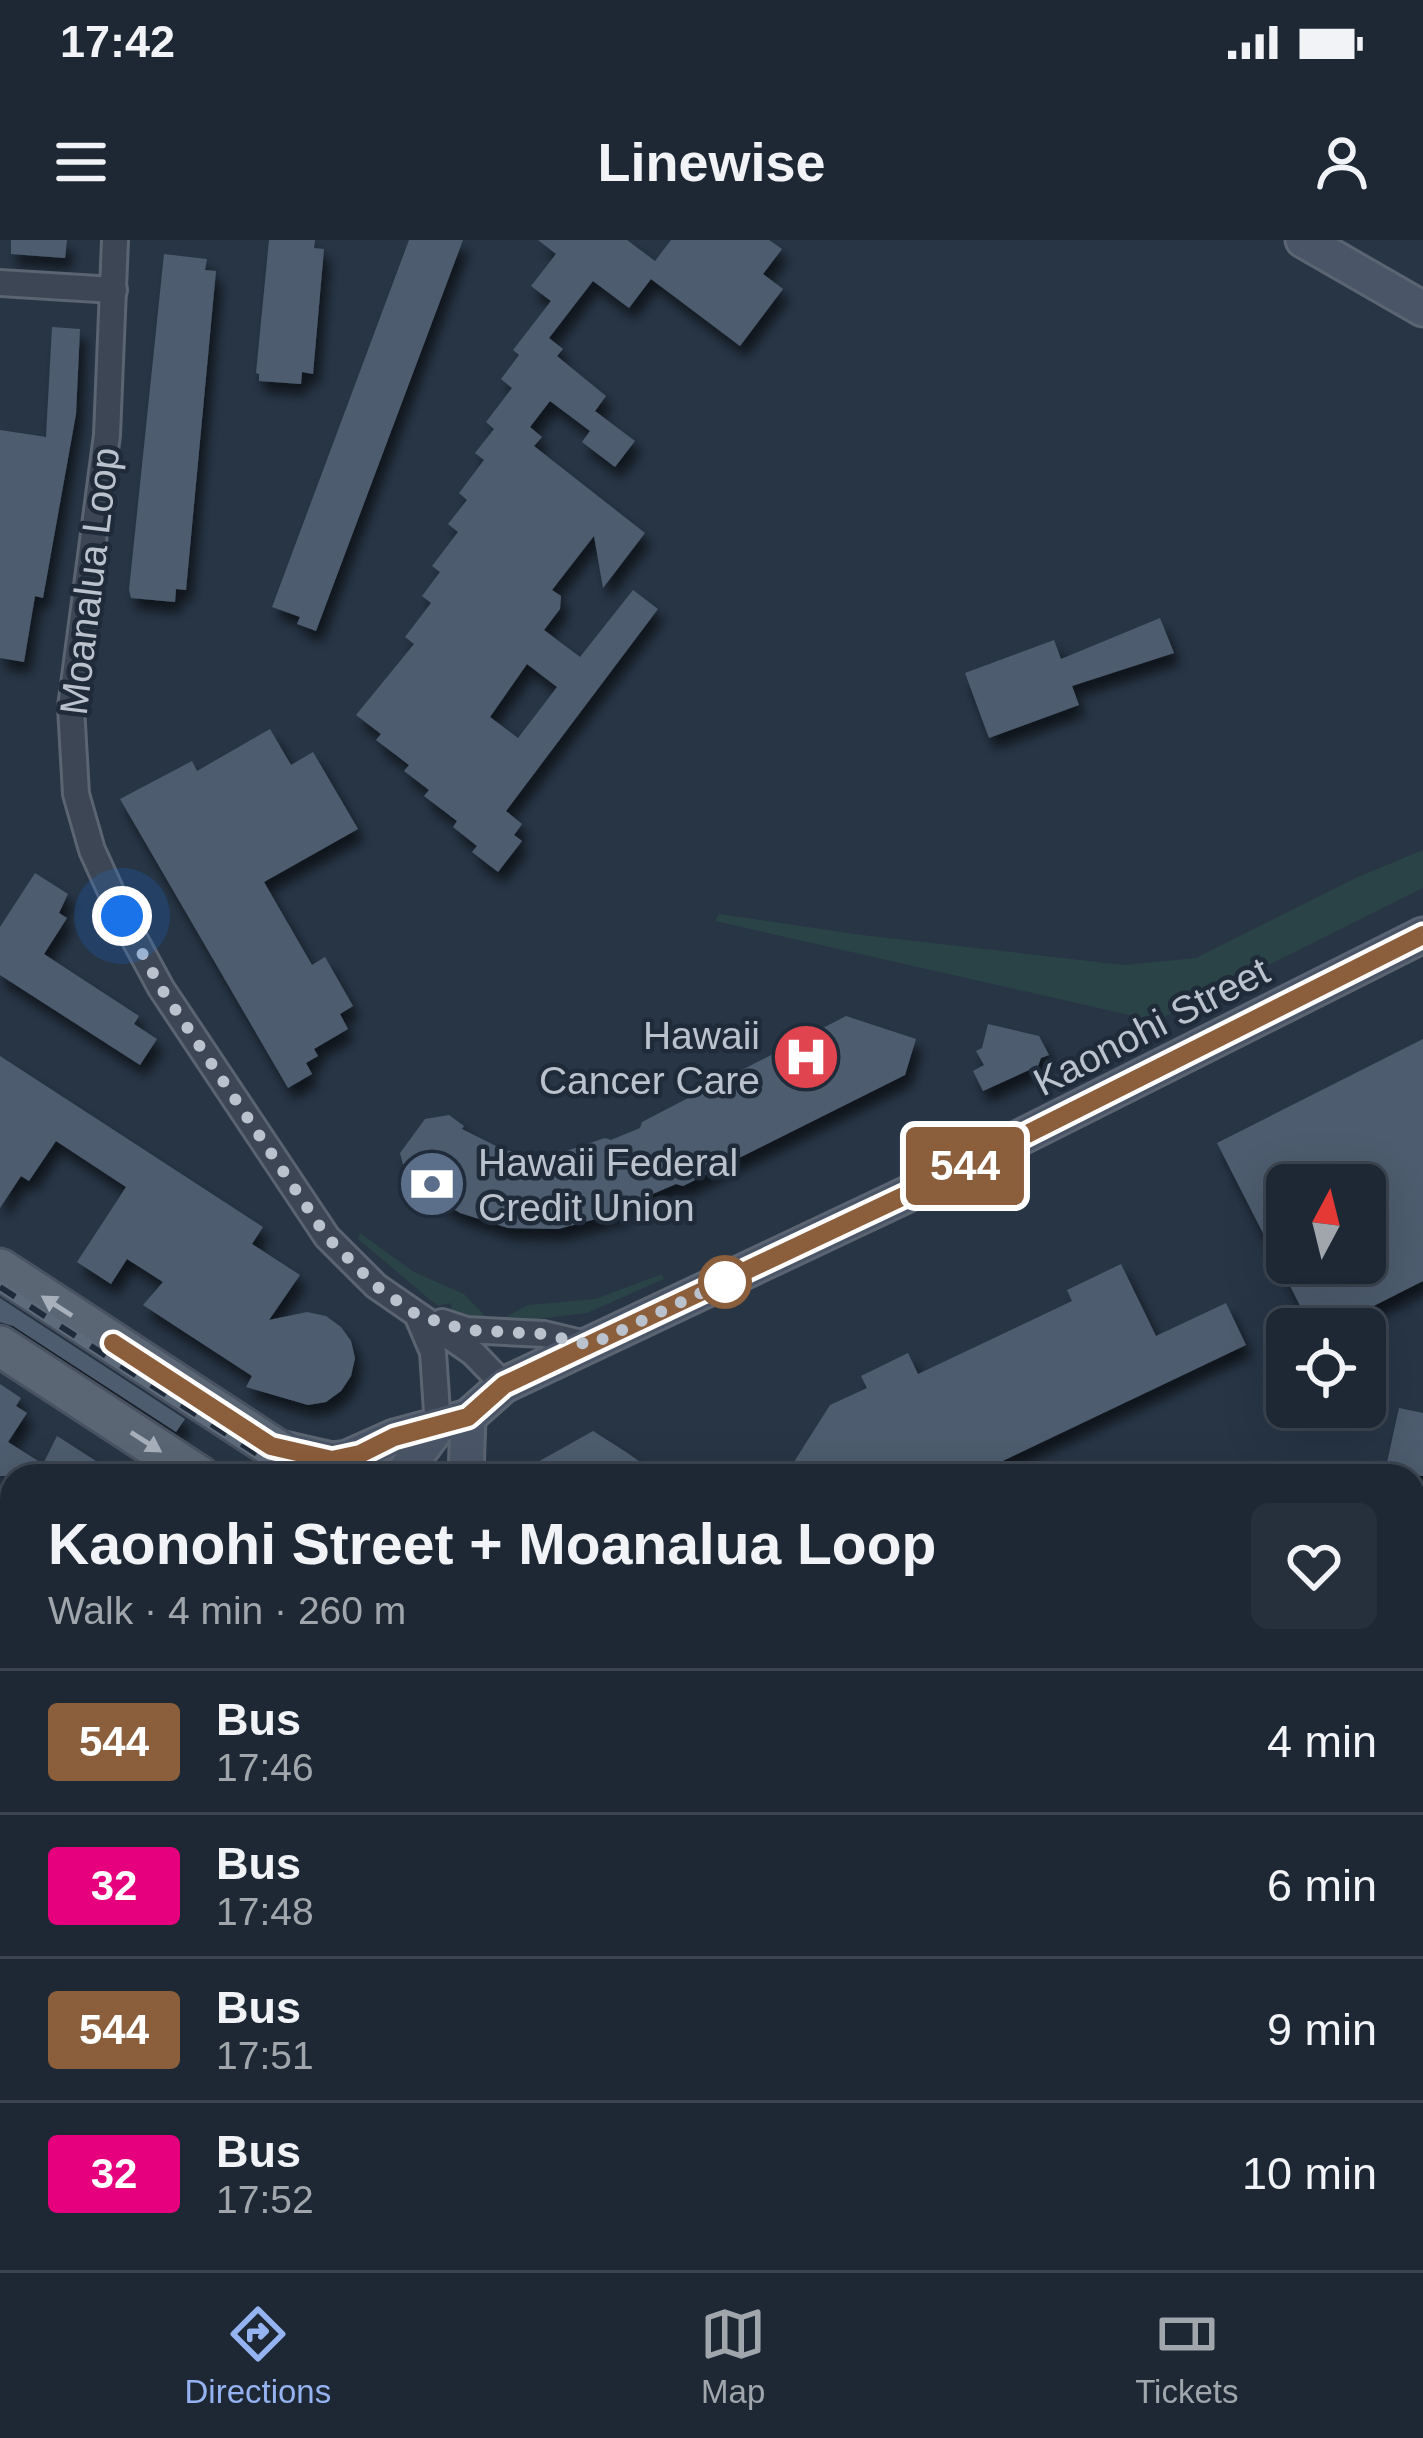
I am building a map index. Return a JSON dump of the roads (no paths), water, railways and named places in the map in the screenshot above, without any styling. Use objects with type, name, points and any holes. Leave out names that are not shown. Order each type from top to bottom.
[{"type":"main road","points":[[0,1269],[299,1464]]},
{"type":"main road","points":[[0,1346],[181,1464]]},
{"type":"street","name":"Moanalua Loop","points":[[115,240],[106,435],[71,707],[73,771],[92,850],[161,988],[290,1186],[347,1260],[473,1353],[504,1385]]},
{"type":"street","points":[[1303,240],[1423,309]]},
{"type":"street","points":[[0,283],[114,290]]},
{"type":"street","name":"Kaonohi Street","points":[[426,1464],[458,1449],[504,1385],[908,1194],[1423,935]]},
{"type":"street","name":"Moanalua Loop","points":[[417,1315],[466,1330],[544,1334],[590,1345]]},
{"type":"street","points":[[271,1446],[332,1460],[394,1437],[458,1449],[433,1352],[417,1315]]},
{"type":"railway","points":[[0,1287],[273,1464]]},
{"type":"place","name":"Hawaii Cancer Care","points":[[806,1057]]},
{"type":"place","name":"Hawaii Federal Credit Union","points":[[432,1184]]}]
